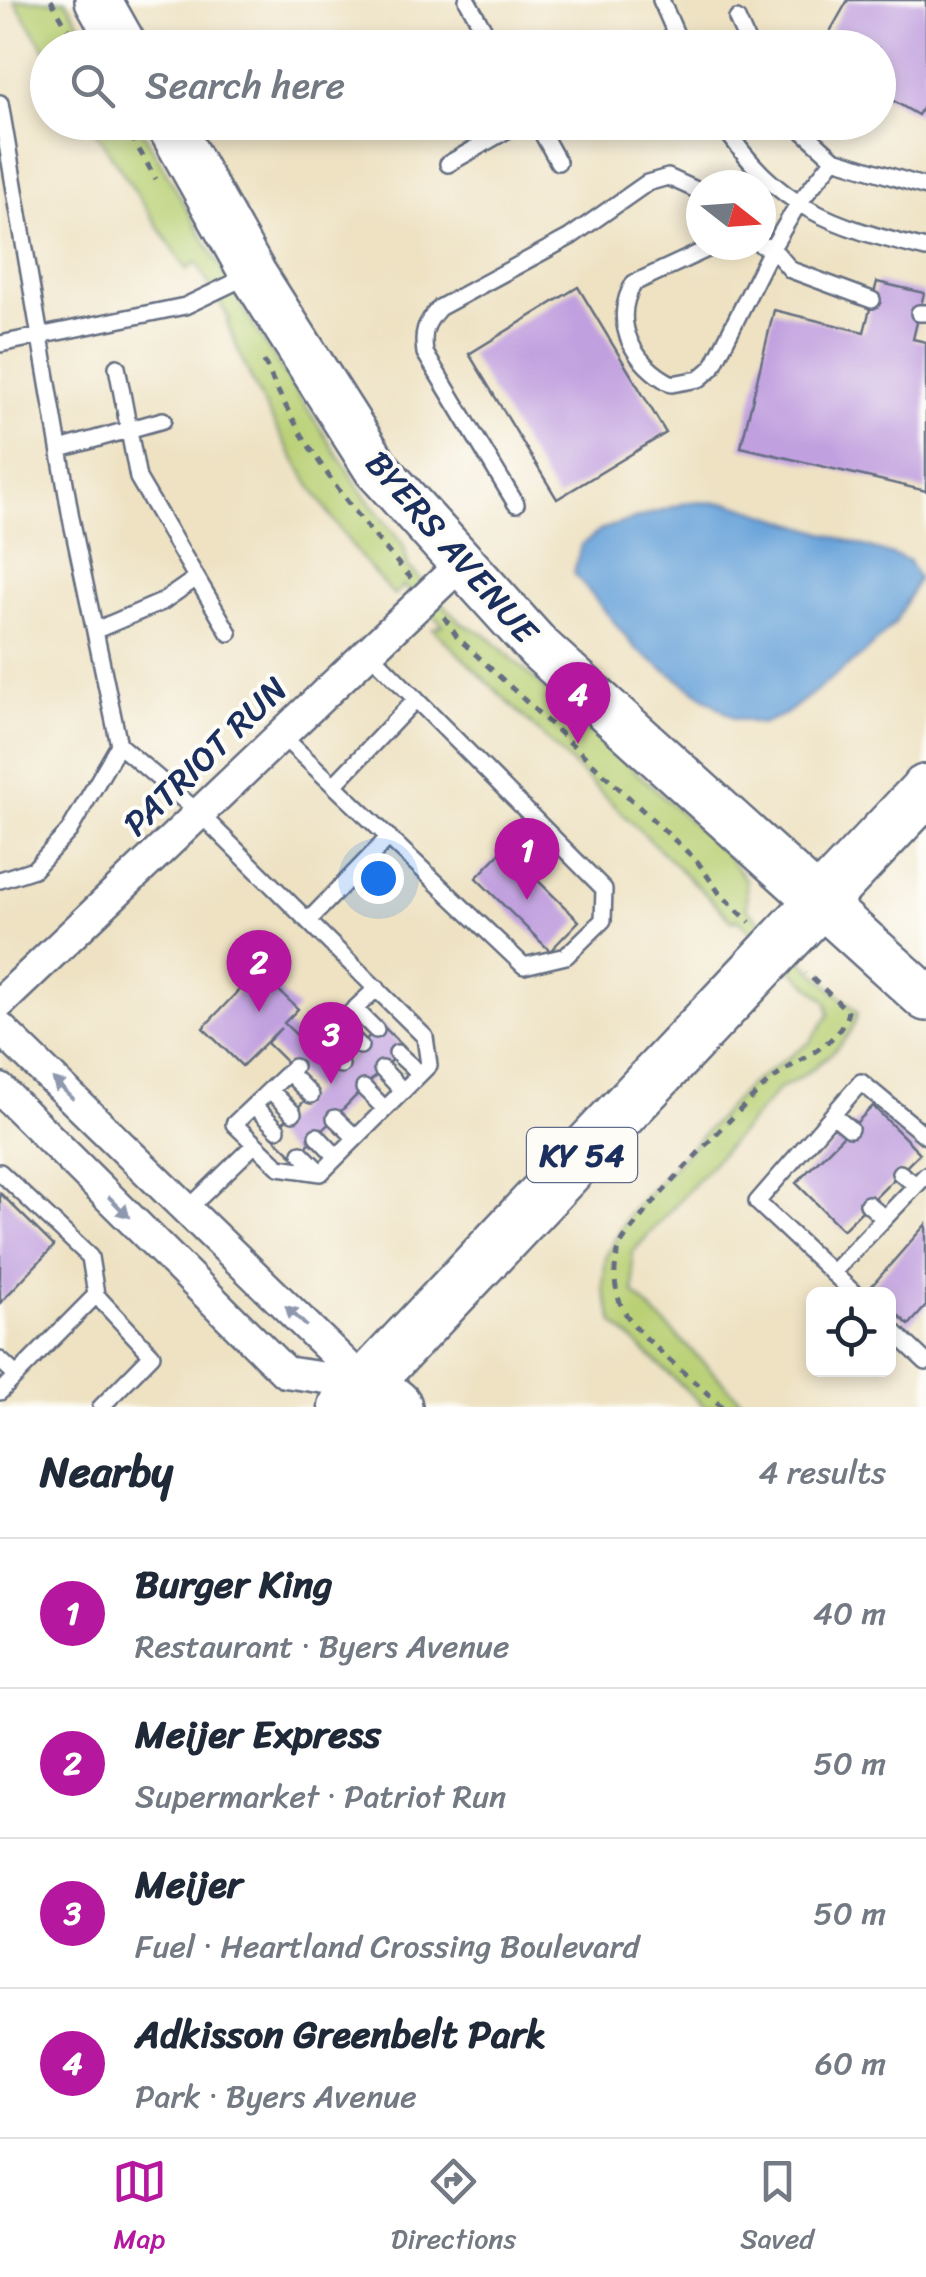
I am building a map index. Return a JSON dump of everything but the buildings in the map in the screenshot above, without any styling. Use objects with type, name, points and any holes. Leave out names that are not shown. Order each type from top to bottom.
[{"type":"main road","name":"KY 54","points":[[368,1399],[926,790]]},
{"type":"street","points":[[98,0],[115,30]]},
{"type":"street","name":"BYERS AVENUE","points":[[178,140],[254,274],[377,469],[539,648],[926,998]]},
{"type":"street","name":"PATRIOT RUN","points":[[0,1003],[462,563]]},
{"type":"street","points":[[0,1028],[187,1210],[368,1399]]},
{"type":"street","points":[[0,1090],[285,1372],[368,1399]]},
{"type":"lane","points":[[467,0],[484,30]]},
{"type":"lane","points":[[662,0],[674,30]]},
{"type":"lane","points":[[737,19],[742,30]]},
{"type":"lane","points":[[0,103],[60,449],[119,745],[199,814],[425,1036],[429,1065],[321,1173]]},
{"type":"lane","points":[[448,164],[490,140]]},
{"type":"lane","points":[[546,140],[558,162]]},
{"type":"lane","points":[[736,140],[766,180],[798,204],[871,235],[926,249]]},
{"type":"lane","points":[[812,140],[834,159],[926,187]]},
{"type":"lane","points":[[776,234],[834,159]]},
{"type":"lane","points":[[516,504],[425,353],[422,334],[427,321],[438,308],[570,237],[647,183],[668,177],[686,185]]},
{"type":"lane","points":[[776,256],[791,270],[872,300]]},
{"type":"lane","points":[[686,259],[634,282],[624,302],[629,340],[648,368],[672,384],[699,380],[712,368],[760,260]]},
{"type":"lane","points":[[0,344],[185,306],[254,274]]},
{"type":"lane","points":[[118,367],[138,478],[229,633]]},
{"type":"lane","points":[[60,449],[163,420]]},
{"type":"lane","points":[[96,630],[162,602],[196,579]]},
{"type":"lane","points":[[280,736],[524,966],[566,956],[602,920],[604,888],[369,652]]},
{"type":"lane","points":[[334,785],[416,699]]},
{"type":"lane","points":[[0,880],[34,870],[68,831],[119,745]]},
{"type":"lane","points":[[308,921],[389,837]]},
{"type":"lane","points":[[342,1065],[316,1045],[376,988]]},
{"type":"lane","points":[[355,1009],[376,1030]]},
{"type":"lane","points":[[338,1025],[360,1046]]},
{"type":"lane","points":[[397,1053],[420,1074]]},
{"type":"lane","points":[[382,1069],[403,1091]]},
{"type":"lane","points":[[311,1094],[291,1070],[234,1124],[279,1167],[321,1173]]},
{"type":"lane","points":[[847,1287],[757,1202],[861,1082],[926,1136]]},
{"type":"lane","points":[[364,1088],[385,1109]]},
{"type":"lane","points":[[270,1090],[293,1112]]},
{"type":"lane","points":[[254,1106],[277,1129]]},
{"type":"lane","points":[[832,1114],[850,1129]]},
{"type":"lane","points":[[335,1118],[356,1138]]},
{"type":"lane","points":[[317,1136],[338,1156]]},
{"type":"lane","points":[[187,1210],[255,1144]]},
{"type":"lane","points":[[804,1148],[818,1161]]},
{"type":"lane","points":[[301,1153],[321,1173]]},
{"type":"lane","points":[[0,1172],[90,1257],[96,1295],[152,1356],[101,1407]]},
{"type":"lane","points":[[832,1273],[921,1180],[900,1173]]},
{"type":"lane","points":[[868,1204],[884,1218]]},
{"type":"lane","points":[[0,1392],[96,1295]]},
{"type":"lane","points":[[896,1332],[922,1351]]},
{"type":"lane","points":[[0,1360],[16,1375]]},
{"type":"path","points":[[51,0],[68,30]]},
{"type":"path","points":[[134,140],[166,195]]},
{"type":"path","points":[[256,346],[298,435],[366,530],[427,596],[457,637],[697,861],[720,894],[848,1010],[847,1017],[823,1046],[774,1078],[669,1188],[625,1238],[616,1264],[623,1310],[722,1407]]},
{"type":"green space","points":[[14,0],[66,0],[84,30],[33,30]]},
{"type":"green space","points":[[101,140],[148,140],[255,328],[363,494],[404,546],[408,566],[461,623],[485,634],[726,854],[746,880],[747,909],[857,1012],[838,1046],[779,1089],[632,1253],[634,1293],[748,1407],[705,1407],[614,1323],[603,1287],[606,1256],[629,1214],[749,1085],[809,1043],[829,1015],[827,1002],[736,918],[733,921],[433,629],[443,625],[404,586],[394,595],[370,568],[298,466],[241,356],[227,322],[230,320],[196,262],[187,270]]},
{"type":"water","points":[[689,502],[730,503],[908,560],[918,578],[895,623],[862,655],[786,714],[761,724],[734,718],[637,650],[574,573],[581,545],[603,529]]},
{"type":"place","name":"Adkisson Greenbelt Park","points":[[578,744]]},
{"type":"place","name":"Burger King","points":[[527,900]]},
{"type":"place","name":"Meijer Express","points":[[259,1012]]},
{"type":"place","name":"Meijer","points":[[331,1084]]}]
